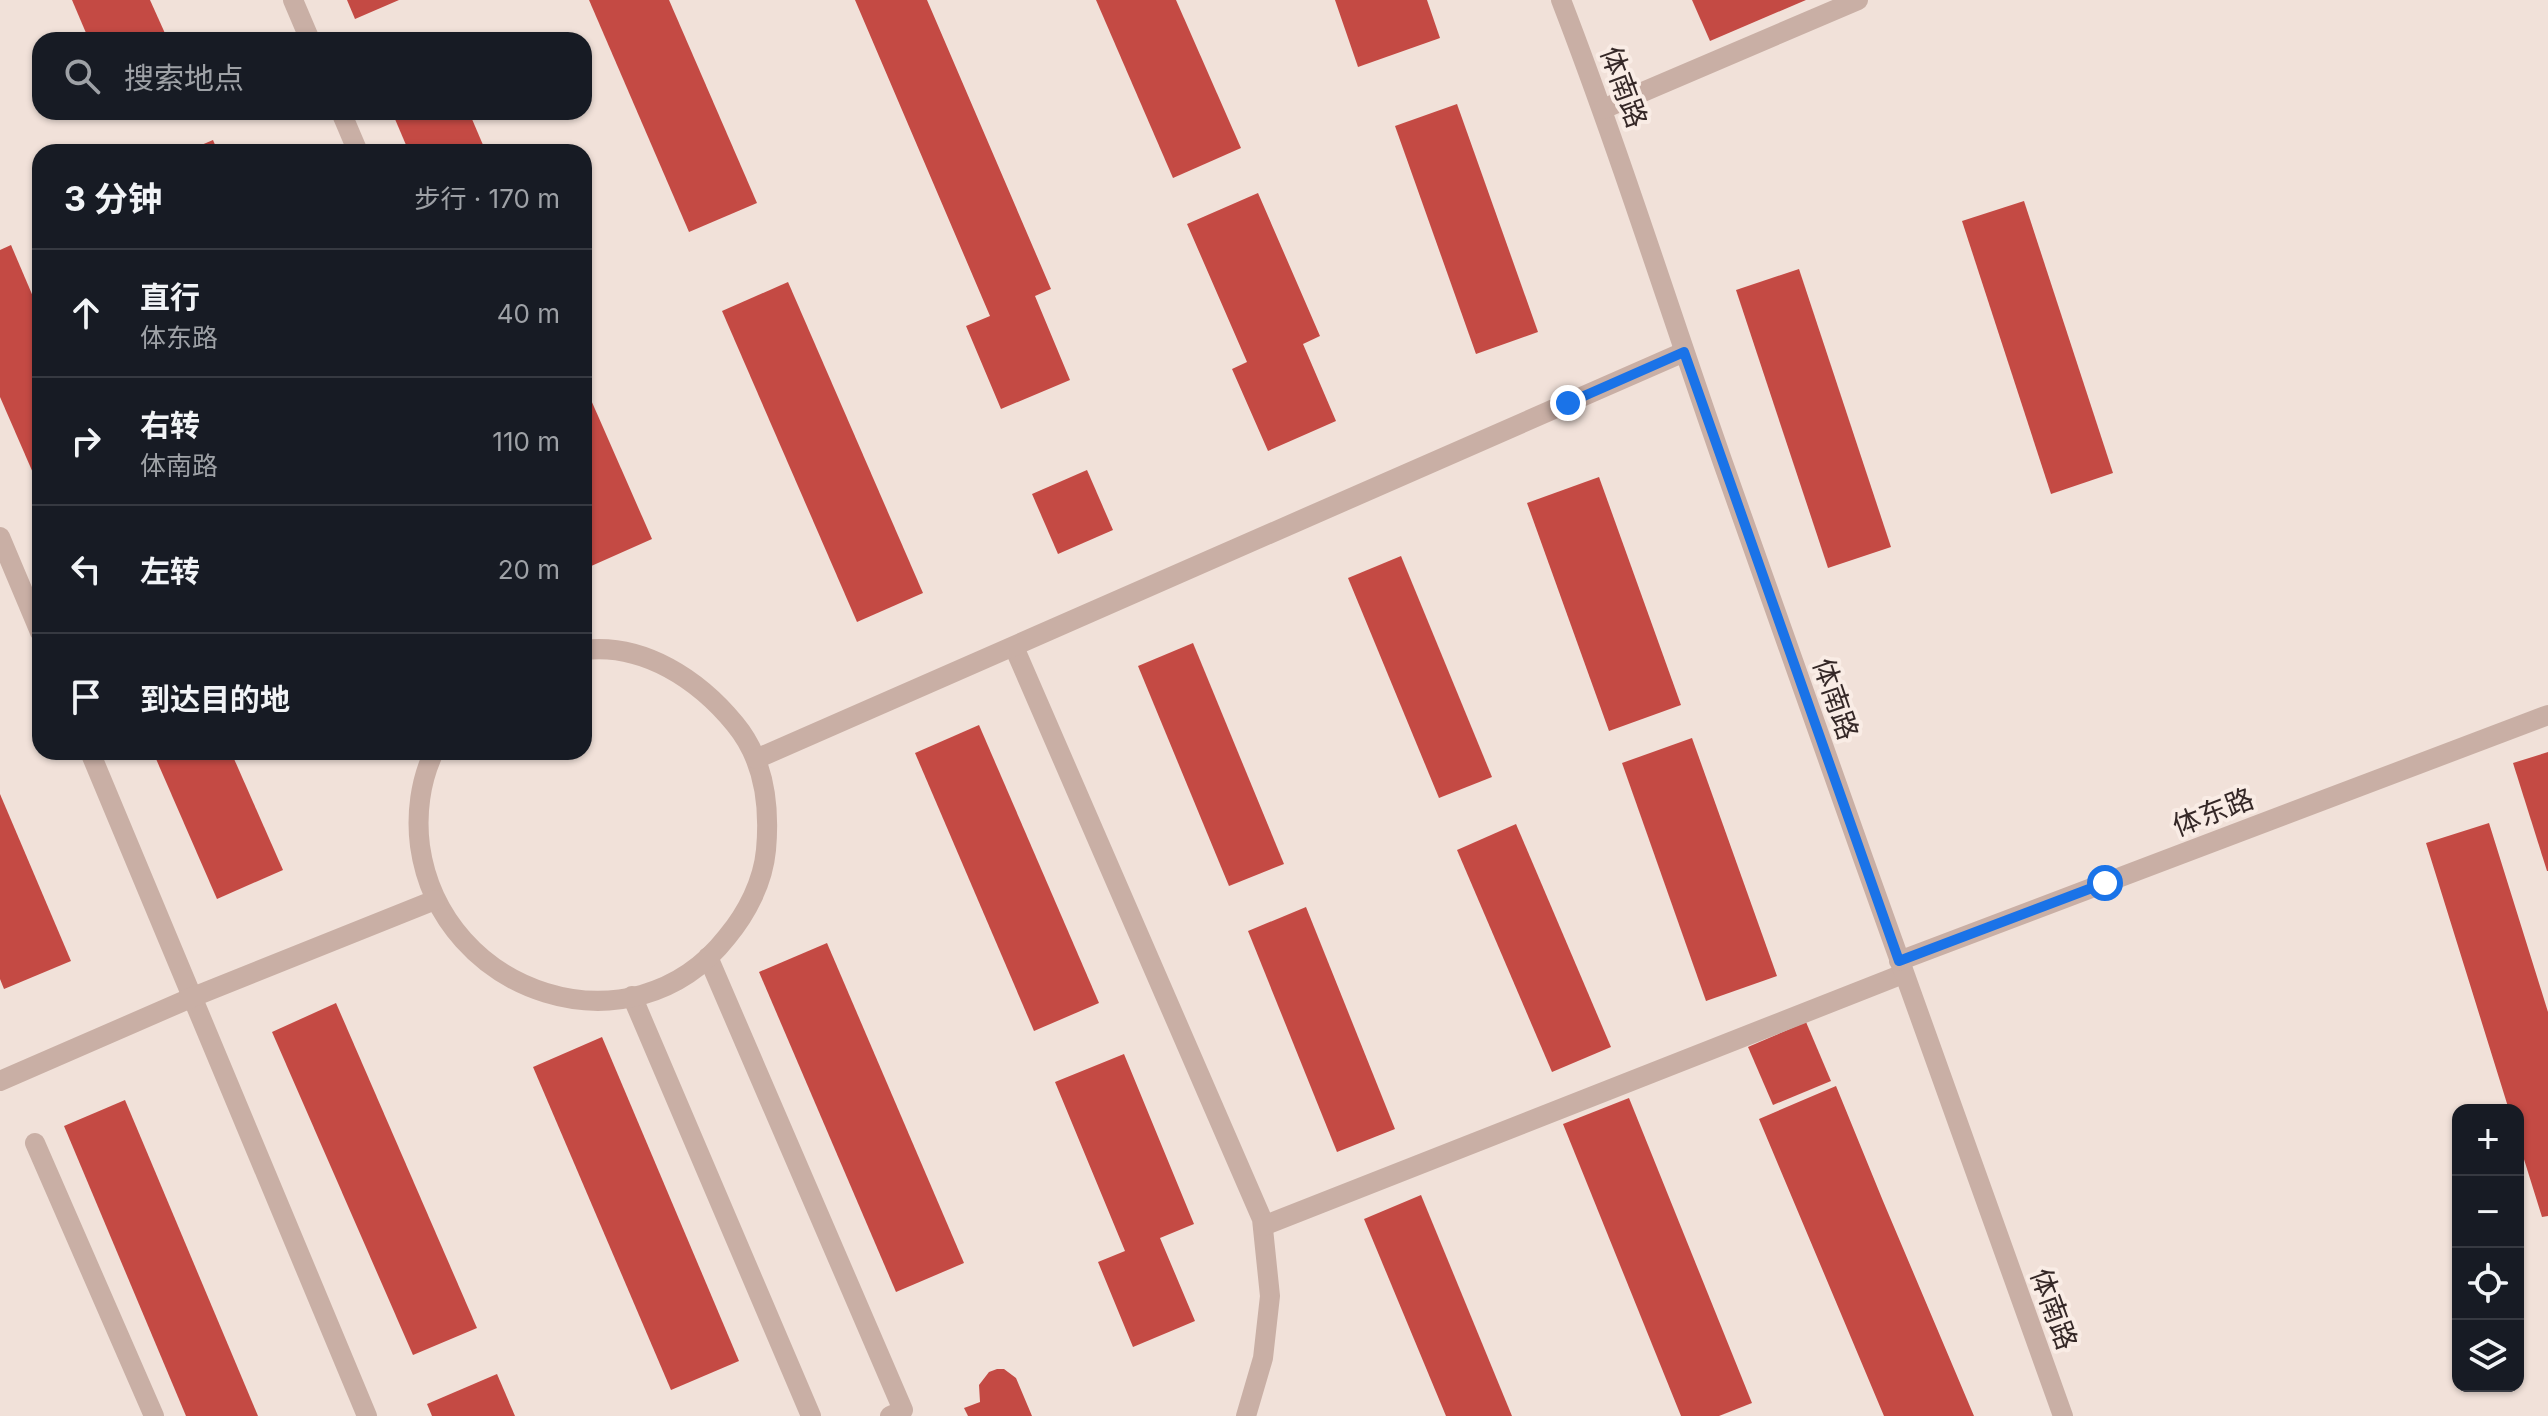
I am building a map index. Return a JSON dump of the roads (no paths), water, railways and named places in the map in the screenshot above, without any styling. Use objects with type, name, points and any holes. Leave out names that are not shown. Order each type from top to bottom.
[{"type":"street","points":[[293,0],[307,32]]},
{"type":"street","name":"体南路","points":[[1561,0],[1603,109],[1684,352],[2063,1416]]},
{"type":"street","points":[[1603,109],[1858,0]]},
{"type":"street","points":[[344,120],[355,144]]},
{"type":"street","points":[[756,759],[1684,352]]},
{"type":"street","points":[[0,537],[32,613]]},
{"type":"street","points":[[1014,647],[1263,1226],[1270,1296],[1263,1358],[1246,1416]]},
{"type":"street","points":[[432,760],[420,798],[418,833],[423,867],[435,900],[452,929],[475,954],[512,980],[533,990],[565,998],[598,1001],[632,996],[664,986],[693,970],[719,948],[740,921],[755,892],[765,859],[768,825],[765,792],[756,759],[724,710],[690,679],[659,662],[626,652],[592,650]]},
{"type":"street","name":"体东路","points":[[1263,1226],[1901,967],[2548,715]]},
{"type":"street","points":[[93,760],[367,1416]]},
{"type":"street","points":[[0,1081],[193,997],[435,900]]},
{"type":"street","points":[[708,957],[903,1410],[890,1416]]},
{"type":"street","points":[[632,996],[811,1416]]},
{"type":"street","points":[[35,1143],[154,1416]]}]
